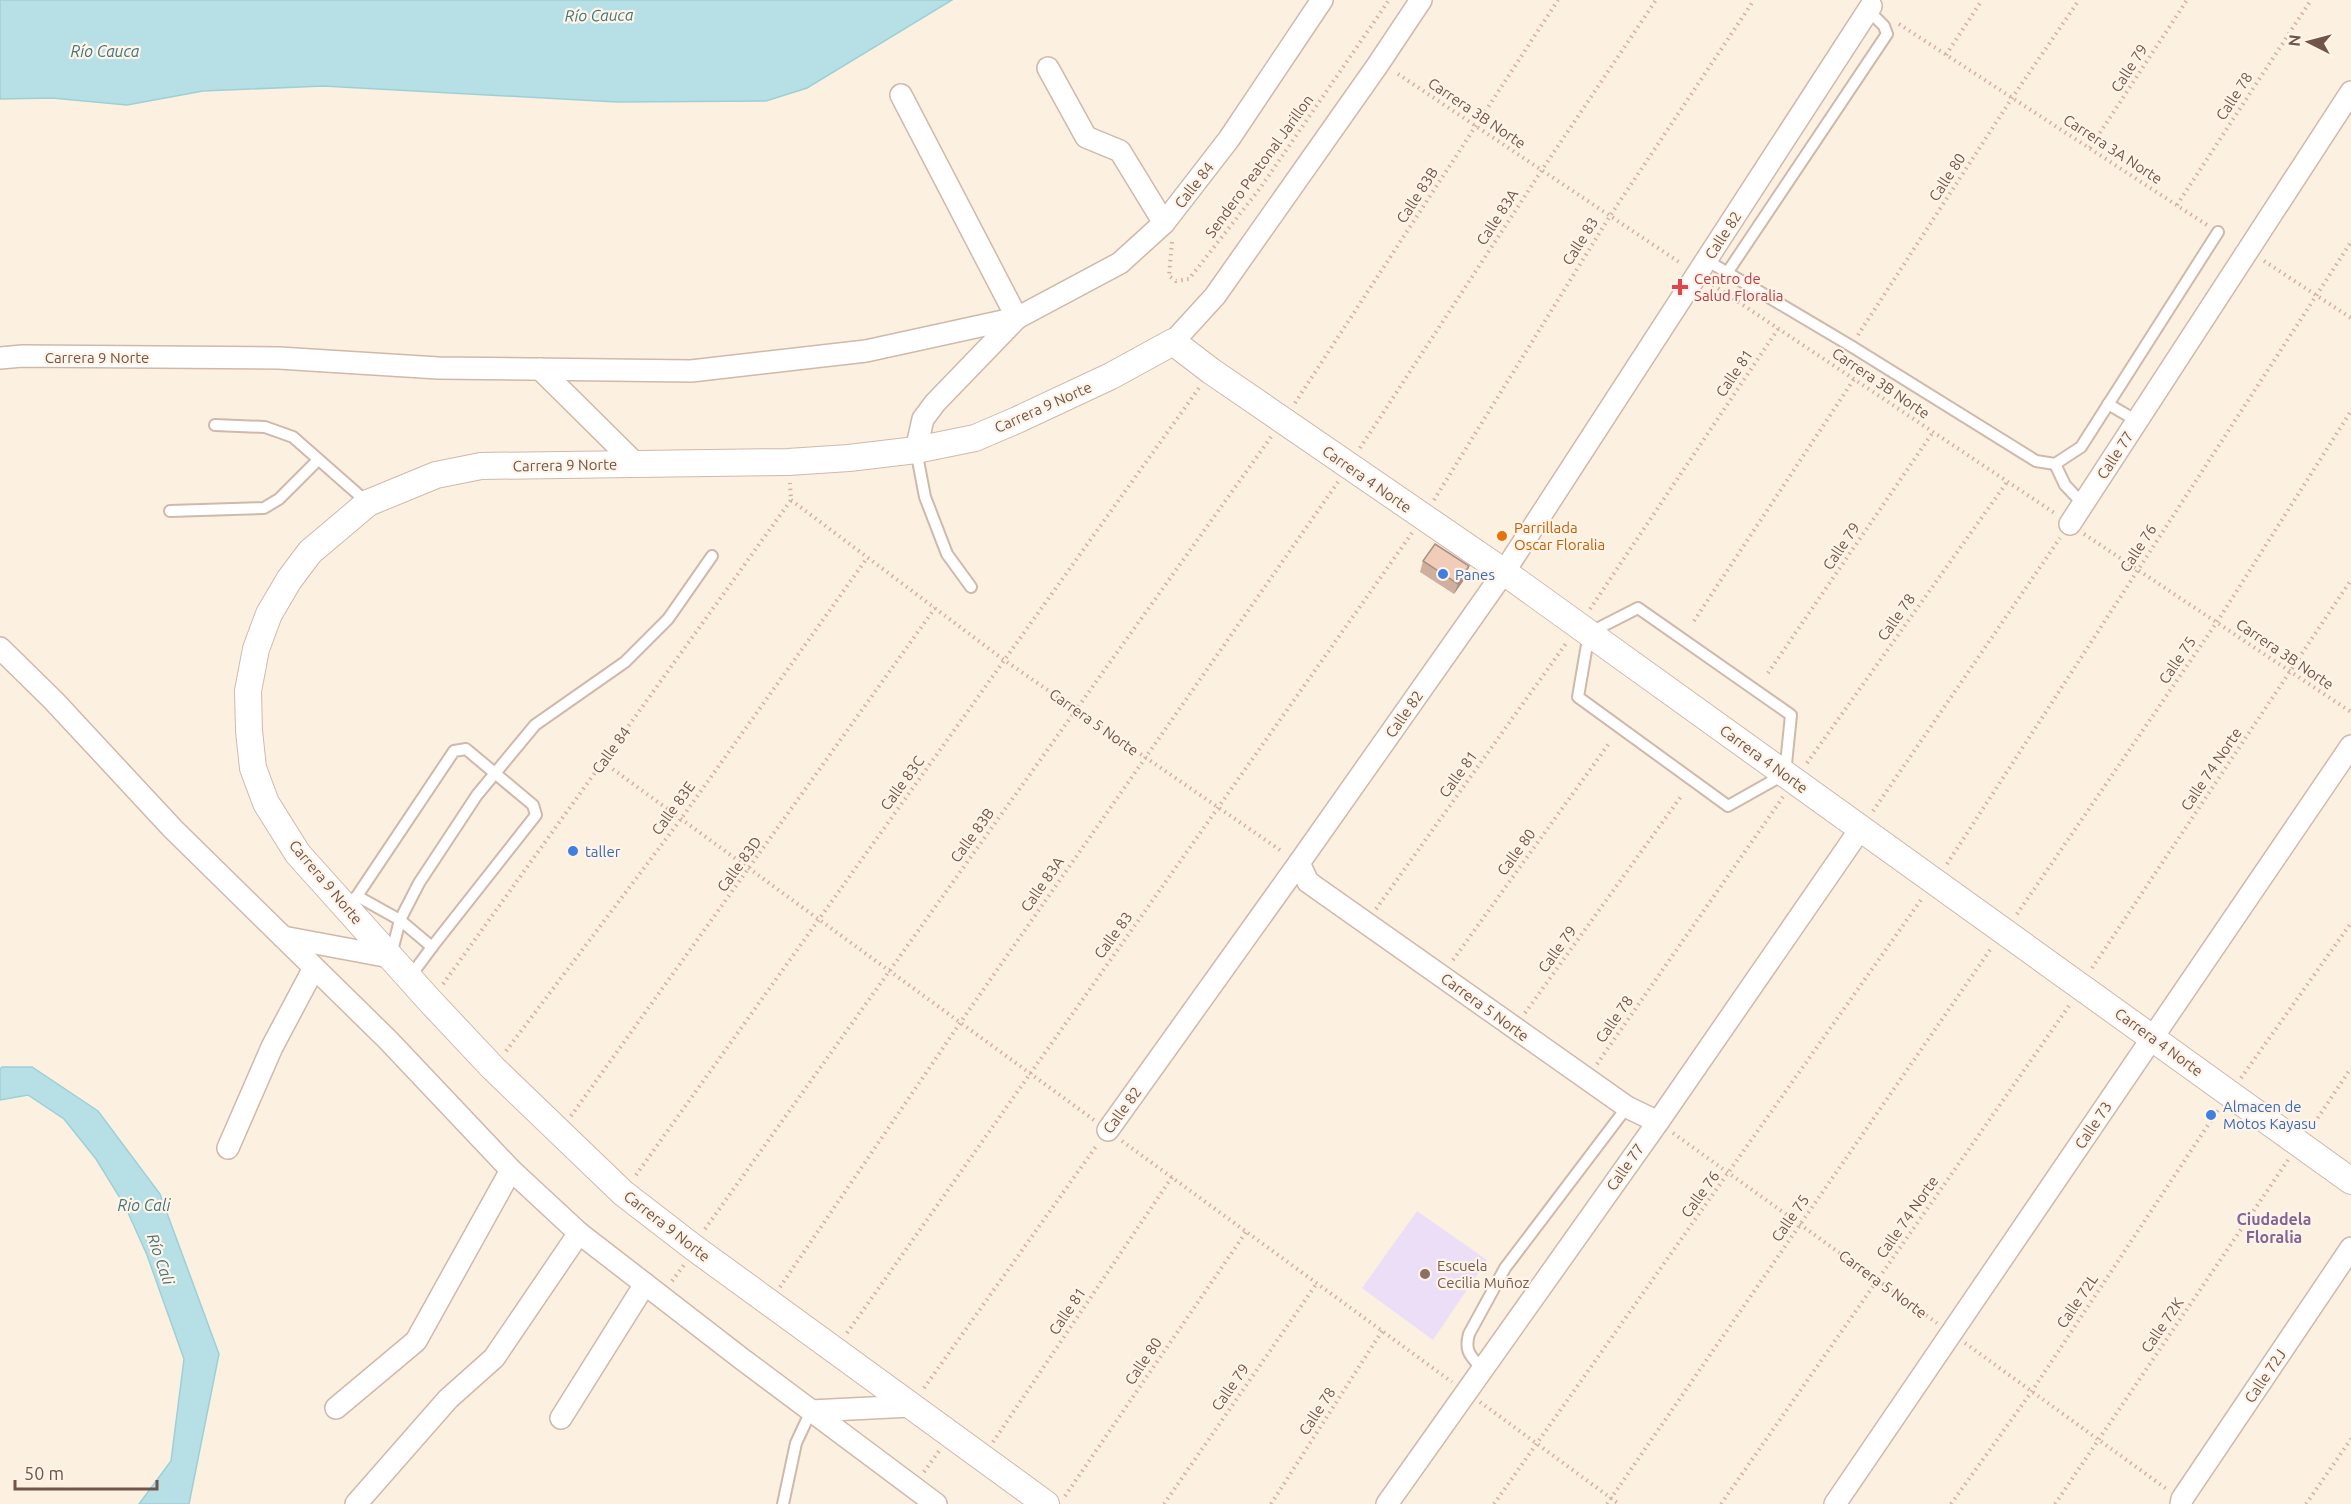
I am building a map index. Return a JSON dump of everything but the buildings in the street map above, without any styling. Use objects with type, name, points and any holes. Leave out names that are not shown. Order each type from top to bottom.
[{"type":"street","name":"Calle 84","points":[[1017,318],[1120,263],[1164,223],[1230,139],[1322,0]]},
{"type":"street","points":[[1173,342],[1215,296],[1421,0]]},
{"type":"street","name":"Calle 82","points":[[1108,1130],[1504,572],[1870,8]]},
{"type":"street","points":[[1048,68],[1086,137],[1120,151],[1164,223]]},
{"type":"street","name":"Calle 77","points":[[2070,524],[2351,92]]},
{"type":"street","points":[[901,95],[1017,318],[935,403],[923,419],[916,450]]},
{"type":"street","name":"Carrera 9 Norte","points":[[0,358],[22,356],[279,358],[438,368],[691,371],[867,351],[1017,318]]},
{"type":"street","name":"Carrera 9 Norte","points":[[1046,1504],[694,1248],[623,1193],[493,1068],[390,957],[351,901],[298,854],[266,803],[253,768],[248,691],[256,649],[269,614],[289,580],[310,552],[368,503],[436,475],[481,466],[788,462],[916,450],[975,438],[1006,425],[1112,376],[1173,342]]},
{"type":"street","name":"Carrera 4 Norte","points":[[1173,342],[1211,371],[1504,572],[1791,779],[1866,821],[2152,1038],[2351,1181]]},
{"type":"street","points":[[540,369],[636,464]]},
{"type":"street","points":[[0,648],[54,701],[173,829],[388,1040],[511,1170],[579,1233],[925,1498]]},
{"type":"street","name":"Calle 73","points":[[1835,1504],[2351,746]]},
{"type":"street","name":"Calle 77","points":[[1387,1504],[1658,1122],[1866,821]]},
{"type":"street","name":"Carrera 5 Norte","points":[[1299,863],[1308,882],[1586,1079],[1627,1107],[1658,1122]]},
{"type":"street","points":[[283,938],[390,957]]},
{"type":"street","points":[[228,1148],[272,1047],[314,968]]},
{"type":"street","points":[[336,1408],[416,1341],[511,1170]]},
{"type":"street","points":[[356,1504],[448,1399],[494,1358],[579,1233]]},
{"type":"street","name":"Calle 72J","points":[[2182,1502],[2351,1248]]},
{"type":"street","points":[[561,1418],[653,1290]]},
{"type":"street","points":[[811,1411],[911,1406]]},
{"type":"lane","points":[[1727,273],[1887,34],[1884,26],[1870,8]]},
{"type":"lane","points":[[1702,267],[1727,273],[1851,346],[2036,462],[2055,464],[2081,447],[2218,232]]},
{"type":"lane","points":[[2108,404],[2137,422]]},
{"type":"lane","points":[[215,425],[265,427],[293,437],[368,503]]},
{"type":"lane","points":[[916,450],[925,497],[947,554],[971,587]]},
{"type":"lane","points":[[171,511],[264,508],[279,499],[318,460]]},
{"type":"lane","points":[[2055,464],[2065,485],[2083,504]]},
{"type":"lane","points":[[390,957],[400,921],[418,883],[477,795],[535,725],[625,662],[668,619],[712,556]]},
{"type":"lane","points":[[1638,608],[1791,715],[1791,779],[1728,806],[1606,718],[1578,697],[1582,628],[1638,608]]},
{"type":"lane","points":[[410,978],[536,814],[532,805],[466,749],[454,752],[351,901],[400,921],[432,947]]},
{"type":"lane","points":[[1482,1369],[1469,1354],[1466,1344],[1469,1334],[1505,1268],[1627,1107]]},
{"type":"lane","points":[[783,1504],[796,1443],[811,1411]]},
{"type":"path","name":"Sendero Peatonal Jarillon","points":[[1164,223],[1173,239],[1168,276],[1176,281],[1190,279],[1262,187],[1389,0]]},
{"type":"path","name":"Calle 83B","points":[[1294,404],[1558,0]]},
{"type":"path","name":"Calle 83A","points":[[1360,449],[1656,0]]},
{"type":"path","name":"Calle 83","points":[[1433,501],[1610,216],[1754,0]]},
{"type":"path","points":[[1946,55],[1982,0]]},
{"type":"path","name":"Calle 80","points":[[1837,368],[2079,0]]},
{"type":"path","name":"Calle 79","points":[[2090,148],[2187,0]]},
{"type":"path","name":"Calle 78","points":[[2177,205],[2312,0]]},
{"type":"path","name":"Carrera 3A Norte","points":[[1870,8],[2218,232]]},
{"type":"path","name":"Carrera 3B Norte","points":[[1398,74],[1610,216],[1702,267],[1778,328],[2351,712]]},
{"type":"path","name":"Calle 76","points":[[1945,867],[2351,242]]},
{"type":"path","points":[[2248,251],[2351,318]]},
{"type":"path","name":"Calle 81","points":[[1367,922],[1582,628],[1778,328]]},
{"type":"path","points":[[1694,621],[1854,379]]},
{"type":"path","name":"Calle 83C","points":[[623,1193],[1199,387]]},
{"type":"path","name":"Calle 75","points":[[2015,917],[2217,622],[2351,411]]},
{"type":"path","name":"Calle 79","points":[[1768,673],[1933,432]]},
{"type":"path","name":"Calle 83B","points":[[653,1290],[694,1248],[1272,437]]},
{"type":"path","name":"Calle 83A","points":[[769,1302],[960,1023],[1338,482]]},
{"type":"path","name":"Calle 78","points":[[1586,1079],[1791,779],[2007,482]]},
{"type":"path","name":"Carrera 5 Norte","points":[[791,500],[1004,660],[1299,863]]},
{"type":"path","name":"Calle 84","points":[[430,1001],[791,500]]},
{"type":"path","points":[[1866,821],[2070,524]]},
{"type":"path","name":"Calle 83","points":[[835,1350],[1412,533]]},
{"type":"path","name":"Calle 83E","points":[[493,1068],[681,819],[867,558]]},
{"type":"path","name":"Calle 74 Norte","points":[[2090,971],[2351,579]]},
{"type":"path","name":"Calle 83D","points":[[560,1132],[935,608]]},
{"type":"path","name":"Calle 80","points":[[1442,976],[1610,742]]},
{"type":"path","name":"Calle 79","points":[[1514,1029],[1682,795]]},
{"type":"path","name":"Calle 76","points":[[1494,1504],[1924,896]]},
{"type":"path","points":[[2240,1078],[2351,923]]},
{"type":"path","name":"Calle 75","points":[[1607,1504],[1992,946]]},
{"type":"path","name":"Calle 74 Norte","points":[[1721,1504],[2071,1002]]},
{"type":"path","points":[[2310,1128],[2351,1068]]},
{"type":"path","name":"Calle 72L","points":[[1951,1504],[2032,1391],[2219,1108]]},
{"type":"path","name":"Carrera 5 Norte","points":[[1658,1122],[2099,1439],[2182,1502]]},
{"type":"path","name":"Calle 82","points":[[911,1406],[1108,1130]]},
{"type":"path","name":"Calle 72K","points":[[2055,1504],[2289,1158]]},
{"type":"path","name":"Calle 81","points":[[983,1458],[1172,1177]]},
{"type":"path","name":"Calle 80","points":[[1059,1504],[1246,1232]]},
{"type":"path","name":"Calle 79","points":[[1164,1504],[1317,1283]]},
{"type":"path","name":"Calle 78","points":[[1271,1504],[1382,1331]]},
{"type":"path","points":[[925,1498],[951,1435]]},
{"type":"path","points":[[2306,1504],[2351,1439]]},
{"type":"shaded area","name":"Escuela Cecilia Muñoz","points":[[1417,1211],[1487,1260],[1433,1340],[1362,1288]]},
{"type":"water","name":"Río Cauca","points":[[0,0],[952,0],[807,88],[766,101],[617,102],[323,86],[203,91],[127,105],[52,98],[0,99]]},
{"type":"water","name":"Rio Cali","points":[[2,1067],[32,1067],[98,1111],[160,1194],[219,1354],[189,1504],[139,1504],[171,1461],[184,1359],[147,1255],[125,1206],[96,1159],[64,1119],[28,1095],[0,1100],[0,1069]]},
{"type":"place","name":"Centro de Salud Floralia","points":[[1680,287]]},
{"type":"place","name":"Parrillada Oscar Floralia","points":[[1502,536]]},
{"type":"place","name":"Panes","points":[[1443,574]]},
{"type":"place","name":"taller","points":[[573,851]]},
{"type":"place","name":"Almacen de Motos Kayasu","points":[[2211,1115]]},
{"type":"place","name":"Escuela Cecilia Muñoz","points":[[1425,1274]]},
{"type":"district","name":"Ciudadela Floralia","points":[[2274,1228]]},
{"type":"water label","name":"Río Cali","points":[[161,1259]]}]
